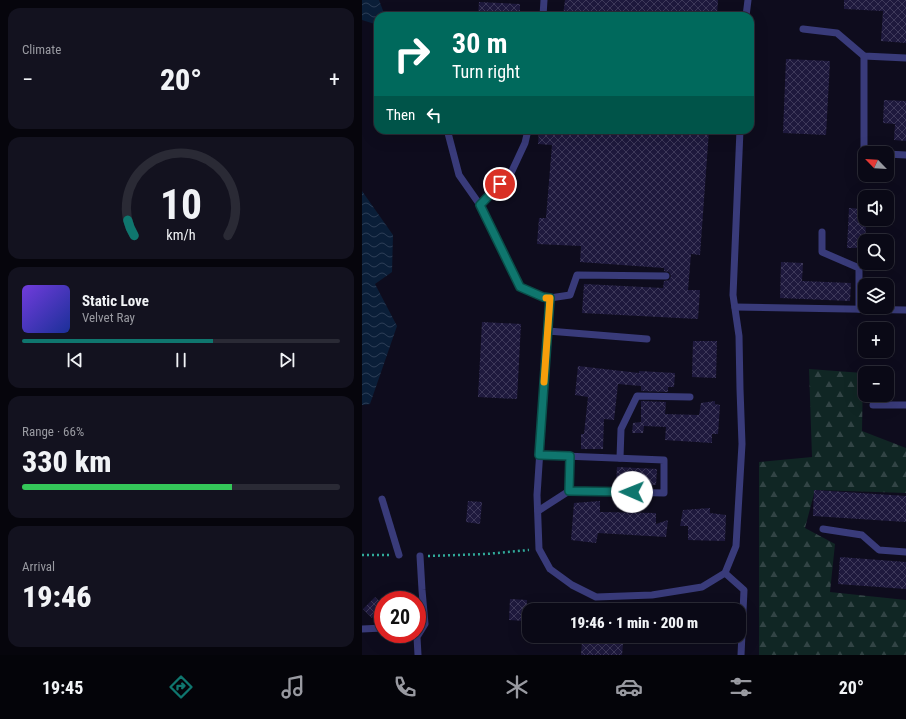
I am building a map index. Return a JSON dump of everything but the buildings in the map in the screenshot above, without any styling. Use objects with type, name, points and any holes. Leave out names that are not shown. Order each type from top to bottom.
[{"type":"lane","points":[[543,12],[544,0]]},
{"type":"lane","points":[[746,12],[748,0]]},
{"type":"lane","points":[[803,29],[837,33],[864,56],[906,58]]},
{"type":"lane","points":[[864,56],[864,146]]},
{"type":"lane","points":[[448,134],[459,175],[480,205],[520,287],[543,297],[550,298],[570,295],[576,275],[666,276]]},
{"type":"lane","points":[[480,205],[511,173],[525,143],[527,134]]},
{"type":"lane","points":[[550,298],[537,495],[539,549],[550,568],[572,585],[596,597],[652,595],[702,587],[724,573],[736,546],[742,444],[739,336],[733,295],[740,134]]},
{"type":"lane","points":[[894,154],[906,155]]},
{"type":"lane","points":[[822,232],[822,252],[859,268],[859,278]]},
{"type":"lane","points":[[735,307],[858,309]]},
{"type":"lane","points":[[894,310],[906,310]]},
{"type":"lane","points":[[548,331],[647,338]]},
{"type":"lane","points":[[620,458],[621,429],[637,396],[690,397]]},
{"type":"lane","points":[[873,405],[906,405]]},
{"type":"lane","points":[[538,511],[569,491],[664,493],[664,460],[539,455]]},
{"type":"lane","points":[[569,491],[570,456]]},
{"type":"lane","points":[[382,499],[399,555]]},
{"type":"lane","points":[[823,529],[862,535],[879,550],[906,552]]},
{"type":"lane","points":[[418,655],[416,637],[425,624],[420,556]]},
{"type":"lane","points":[[724,573],[744,590],[741,655]]},
{"type":"lane","points":[[362,629],[374,628]]},
{"type":"path","points":[[420,556],[486,554],[539,549]]},
{"type":"path","points":[[362,555],[399,555]]},
{"type":"green space","points":[[809,369],[858,373],[858,402],[862,402],[862,431],[906,448],[906,493],[815,490],[805,528],[835,544],[830,592],[906,600],[906,655],[759,655],[759,462],[812,457]]},
{"type":"water","points":[[362,0],[379,0],[384,12],[374,12],[374,24],[362,20]]},
{"type":"water","points":[[362,191],[393,235],[392,272],[375,284],[397,326],[370,404],[362,405]]},
{"type":"slow traffic","points":[[544,382],[550,298],[546,298]]},
{"type":"route","points":[[500,184],[480,205],[520,287],[543,297],[550,298],[539,455],[570,456],[569,491],[632,492]]}]
